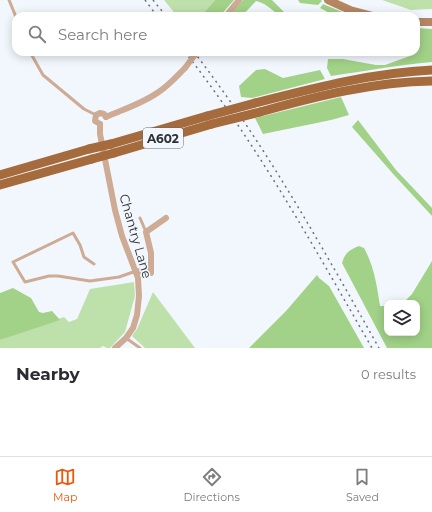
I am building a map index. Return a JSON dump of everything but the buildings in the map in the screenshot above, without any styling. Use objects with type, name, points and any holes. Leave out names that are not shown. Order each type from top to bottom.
[{"type":"main road","name":"A602","points":[[0,175],[207,116],[328,84],[372,76],[432,70]]},
{"type":"main road","name":"A602","points":[[0,185],[212,124],[332,93],[400,82],[432,80]]},
{"type":"street","points":[[229,12],[239,0]]},
{"type":"street","points":[[328,0],[358,12]]},
{"type":"street","points":[[420,22],[432,22]]},
{"type":"street","points":[[106,117],[104,114],[100,113],[96,115],[95,121],[100,124],[105,122],[106,117],[158,92],[170,83],[185,68],[194,56]]},
{"type":"street","name":"Chantry Lane","points":[[100,124],[100,134],[115,210],[122,236],[138,278],[139,296],[137,315],[126,338],[116,348]]},
{"type":"street","points":[[136,272],[152,272],[151,253],[146,232],[166,218]]},
{"type":"lane","points":[[9,0],[14,12]]},
{"type":"lane","points":[[32,56],[42,75],[84,108],[96,115]]},
{"type":"lane","points":[[140,218],[146,232]]},
{"type":"lane","points":[[94,264],[84,257],[80,244],[73,233],[14,262],[24,282],[49,276],[90,281],[119,277],[136,272]]},
{"type":"lane","points":[[126,338],[140,348]]},
{"type":"lane","points":[[133,348],[135,344]]},
{"type":"green space","points":[[164,0],[215,0],[204,12],[174,12]]},
{"type":"green space","points":[[215,0],[234,0],[224,12],[204,12]]},
{"type":"green space","points":[[243,0],[272,0],[284,12],[275,12],[262,3],[256,1],[246,12],[232,12]]},
{"type":"green space","points":[[298,0],[322,1],[318,5],[300,3]]},
{"type":"green space","points":[[382,0],[432,0],[432,9],[411,10]]},
{"type":"green space","points":[[323,4],[342,12],[328,12],[320,8]]},
{"type":"green space","points":[[420,28],[432,29],[432,62],[394,66],[331,76],[327,68],[328,59],[343,59],[376,65],[385,65],[410,56],[420,56]]},
{"type":"green space","points":[[265,69],[283,78],[320,70],[325,79],[252,98],[241,97],[239,86],[256,70]]},
{"type":"green space","points":[[341,97],[349,115],[331,120],[263,134],[255,118]]},
{"type":"green space","points":[[358,120],[396,170],[432,208],[432,216],[352,127]]},
{"type":"green space","points":[[359,246],[364,248],[373,269],[380,306],[384,306],[384,336],[420,336],[420,300],[406,300],[412,294],[432,261],[432,348],[387,348],[342,263],[348,252]]},
{"type":"green space","points":[[317,275],[329,286],[364,348],[249,348],[286,311]]},
{"type":"green space","points":[[134,282],[135,296],[125,332],[110,348],[103,346],[100,348],[0,348],[0,340],[64,317],[69,322],[77,319],[90,289]]},
{"type":"green space","points":[[13,288],[31,298],[39,312],[43,313],[52,311],[60,320],[0,340],[0,293]]},
{"type":"green space","points":[[153,292],[195,348],[145,348],[132,336],[137,329]]},
{"type":"railway","points":[[145,0],[154,12]]},
{"type":"railway","points":[[153,0],[163,12]]},
{"type":"railway","points":[[188,56],[261,159],[372,348]]},
{"type":"railway","points":[[197,56],[269,159],[379,348]]}]
